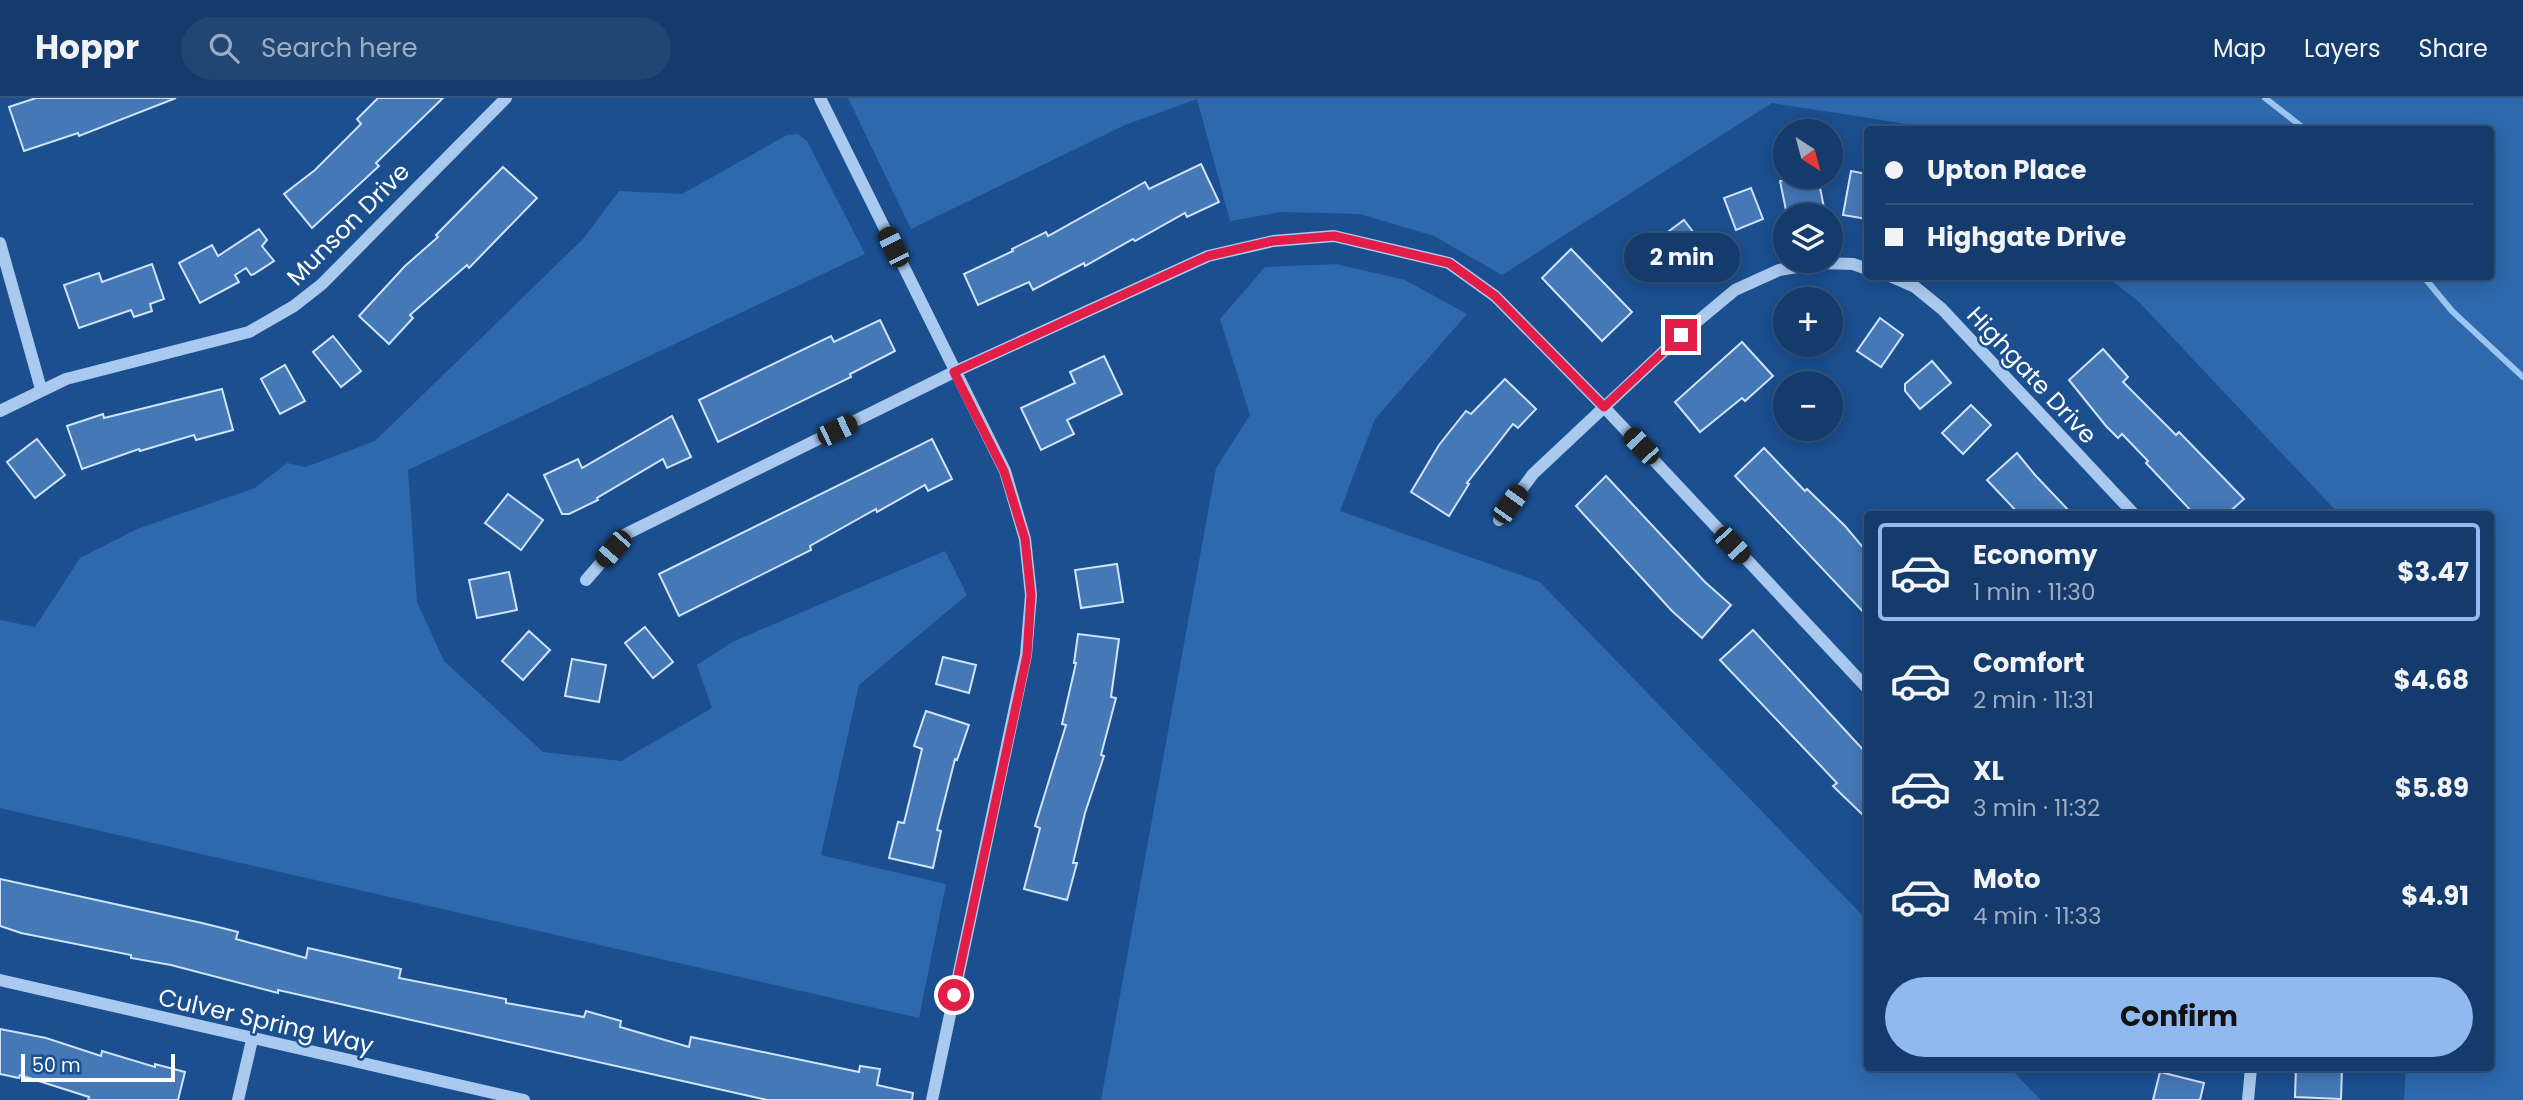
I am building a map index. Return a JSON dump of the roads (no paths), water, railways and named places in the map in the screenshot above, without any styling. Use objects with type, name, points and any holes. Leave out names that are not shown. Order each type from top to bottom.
[{"type":"street","name":"Munson Drive","points":[[0,411],[66,379],[249,332],[294,306],[322,285],[506,98]]},
{"type":"street","points":[[820,98],[1004,471],[1025,539],[1031,595],[1027,655],[932,1100]]},
{"type":"street","points":[[586,580],[626,534],[954,372],[1208,256],[1273,241],[1334,236],[1449,263],[1495,296],[1604,407],[1864,685]]},
{"type":"street","points":[[0,243],[41,389]]},
{"type":"street","points":[[1499,520],[1532,474],[1681,335],[1735,290],[1779,270],[1820,262],[1864,267]]},
{"type":"street","name":"Highgate Drive","points":[[1899,280],[1915,287],[1942,309],[2131,511]]},
{"type":"street","name":"Culver Spring Way","points":[[0,980],[524,1100]]},
{"type":"street","points":[[238,1100],[253,1040]]},
{"type":"street","points":[[2248,1100],[2252,1071]]},
{"type":"waterway","points":[[2265,98],[2301,126]]},
{"type":"waterway","points":[[2426,280],[2452,311],[2523,377]]}]
